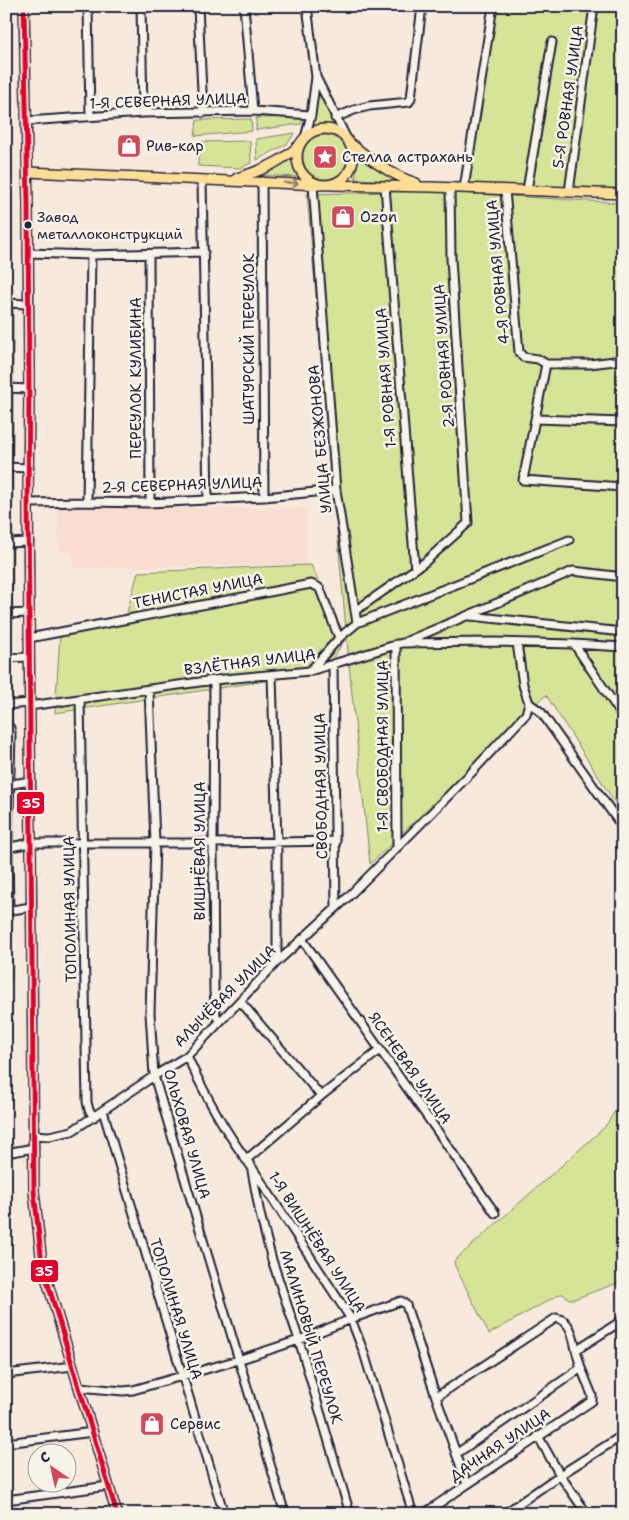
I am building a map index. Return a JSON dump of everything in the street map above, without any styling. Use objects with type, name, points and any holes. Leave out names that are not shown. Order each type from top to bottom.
[{"type":"main road","points":[[24,6],[28,172],[29,705],[34,1192],[42,1264],[117,1514]]},
{"type":"main road","points":[[227,180],[238,178],[268,166],[288,155],[310,134],[320,130],[331,130],[341,134],[369,158],[404,180],[431,187]]},
{"type":"main road","points":[[303,140],[298,152],[298,163],[302,173],[317,185]]},
{"type":"main road","points":[[331,185],[341,180],[349,173],[351,168],[353,152],[348,141]]},
{"type":"main road","points":[[28,172],[262,181],[317,185],[623,194]]},
{"type":"street","points":[[88,6],[90,116]]},
{"type":"street","points":[[141,6],[143,113]]},
{"type":"street","points":[[198,6],[203,113]]},
{"type":"street","points":[[244,6],[253,112]]},
{"type":"street","points":[[303,140],[311,116],[316,77],[307,6]]},
{"type":"street","points":[[335,118],[369,106],[409,102],[422,6]]},
{"type":"street","points":[[464,188],[493,6]]},
{"type":"street","name":"5-Я РОВНАЯ УЛИЦА","points":[[569,192],[594,6]]},
{"type":"street","points":[[527,190],[552,42]]},
{"type":"street","points":[[316,77],[348,141]]},
{"type":"street","name":"1-Я СЕВЕРНАЯ УЛИЦА","points":[[27,121],[143,113],[253,112],[311,116]]},
{"type":"street","points":[[202,180],[208,500]]},
{"type":"street","name":"ШАТУРСКИЙ ПЕРЕУЛОК","points":[[262,181],[264,497]]},
{"type":"street","name":"УЛИЦА БЕЗЖОНОВА","points":[[317,185],[336,490],[357,623]]},
{"type":"street","name":"1-Я РОВНАЯ УЛИЦА","points":[[385,186],[415,569]]},
{"type":"street","name":"2-Я РОВНАЯ УЛИЦА","points":[[415,569],[468,523],[451,259],[450,188]]},
{"type":"street","name":"4-Я РОВНАЯ УЛИЦА","points":[[505,190],[519,352],[523,356],[538,359],[546,364]]},
{"type":"street","points":[[28,253],[91,255],[204,252]]},
{"type":"street","name":"ПЕРЕУЛОК КУЛИБИНА","points":[[150,254],[150,503]]},
{"type":"street","points":[[86,502],[91,255]]},
{"type":"street","points":[[6,303],[28,304]]},
{"type":"street","points":[[623,360],[590,364],[546,364],[523,480],[623,487]]},
{"type":"street","points":[[6,388],[29,389]]},
{"type":"street","points":[[536,419],[623,422]]},
{"type":"street","points":[[6,467],[29,468]]},
{"type":"street","name":"2-Я СЕВЕРНАЯ УЛИЦА","points":[[28,503],[150,503],[264,497],[336,490]]},
{"type":"street","points":[[310,671],[339,638],[357,623],[570,540]]},
{"type":"street","points":[[6,543],[29,542]]},
{"type":"street","points":[[354,611],[415,569]]},
{"type":"street","points":[[399,644],[573,571],[623,577]]},
{"type":"street","name":"ТЕНИСТАЯ УЛИЦА","points":[[29,638],[311,584],[320,589],[339,638]]},
{"type":"street","points":[[6,614],[29,613]]},
{"type":"street","points":[[467,616],[623,632]]},
{"type":"street","name":"ВЗЛЁТНАЯ УЛИЦА","points":[[6,705],[29,705],[214,680],[310,671],[399,644],[494,642],[623,647]]},
{"type":"street","points":[[517,643],[523,685],[528,703],[540,712],[623,828]]},
{"type":"street","name":"1-Я СВОБОДНАЯ УЛИЦА","points":[[397,847],[399,644]]},
{"type":"street","points":[[574,644],[623,717]]},
{"type":"street","points":[[6,658],[29,657]]},
{"type":"street","name":"СВОБОДНАЯ УЛИЦА","points":[[334,664],[336,908]]},
{"type":"street","points":[[272,675],[277,842],[277,962]]},
{"type":"street","name":"ВИШНЁВАЯ УЛИЦА","points":[[214,680],[214,991],[216,1016],[220,1021]]},
{"type":"street","name":"ОЛЬХОВАЯ УЛИЦА","points":[[149,688],[155,843],[150,1013],[154,1076],[285,1514]]},
{"type":"street","name":"ТОПОЛИНАЯ УЛИЦА","points":[[80,699],[87,1102],[89,1110],[94,1117]]},
{"type":"street","name":"АЛЫЧЁВАЯ УЛИЦА","points":[[34,1135],[49,1136],[72,1131],[187,1056],[277,962],[336,908],[471,773],[524,716],[528,703]]},
{"type":"street","points":[[6,725],[10,728],[11,732],[8,785],[8,911],[31,907]]},
{"type":"street","points":[[8,785],[30,781]]},
{"type":"street","points":[[7,848],[30,843],[213,844],[336,841]]},
{"type":"street","name":"ЯСЕНЕВАЯ УЛИЦА","points":[[302,939],[495,1213]]},
{"type":"street","points":[[240,1001],[322,1096]]},
{"type":"street","points":[[246,1160],[380,1050]]},
{"type":"street","name":"1-Я ВИШНЁВАЯ УЛИЦА","points":[[187,1056],[208,1100],[233,1142],[251,1166],[351,1319],[364,1353],[413,1514]]},
{"type":"street","name":"ТОПОЛИНАЯ УЛИЦА","points":[[103,1111],[224,1514]]},
{"type":"street","points":[[6,1153],[34,1148]]},
{"type":"street","name":"МАЛИНОВЫЙ ПЕРЕУЛОК","points":[[251,1166],[260,1214],[272,1260],[299,1340],[350,1514]]},
{"type":"street","points":[[79,1387],[123,1391],[133,1390],[238,1360],[299,1340],[399,1301],[403,1302],[406,1306],[467,1484]]},
{"type":"street","points":[[436,1397],[556,1318],[563,1320],[570,1329],[581,1368],[456,1454]]},
{"type":"street","points":[[576,1350],[623,1320]]},
{"type":"street","points":[[6,1374],[72,1366]]},
{"type":"street","name":"ДАЧНАЯ УЛИЦА","points":[[423,1514],[590,1402],[592,1399],[581,1368]]},
{"type":"street","points":[[6,1443],[93,1432]]},
{"type":"street","points":[[504,1514],[560,1474],[623,1435]]},
{"type":"street","points":[[538,1436],[560,1474],[587,1514]]},
{"type":"street","points":[[6,1500],[108,1486]]},
{"type":"shaded area","points":[[57,508],[307,508],[306,565],[74,568],[72,552],[59,551]]},
{"type":"shaded area","points":[[12,979],[12,1145],[6,1146],[6,980]]},
{"type":"green space","points":[[492,6],[623,6],[623,191],[465,186]]},
{"type":"green space","points":[[319,92],[334,124],[319,124],[312,127],[317,93]]},
{"type":"green space","points":[[303,117],[301,124],[256,130],[256,118]]},
{"type":"green space","points":[[251,119],[252,131],[195,136],[197,120]]},
{"type":"green space","points":[[295,133],[287,144],[257,160],[256,139]]},
{"type":"green space","points":[[325,135],[337,139],[343,145],[347,157],[343,169],[337,175],[325,179],[313,175],[307,169],[303,157],[307,145],[313,139]]},
{"type":"green space","points":[[250,141],[251,163],[240,168],[198,166],[199,142]]},
{"type":"green space","points":[[359,156],[398,180],[355,179]]},
{"type":"green space","points":[[292,157],[298,177],[254,175]]},
{"type":"green space","points":[[428,191],[623,203],[623,815],[546,695],[370,864],[351,685],[307,194]]},
{"type":"green space","points":[[6,306],[13,306],[12,979],[6,980]]},
{"type":"green space","points":[[311,565],[346,638],[324,672],[55,713],[60,634],[124,624],[138,572]]},
{"type":"green space","points":[[623,1098],[623,1281],[574,1299],[569,1299],[560,1294],[489,1334],[454,1261],[605,1127]]},
{"type":"transit line","name":"35","points":[[24,6],[28,204],[28,503],[34,1191],[42,1264],[117,1514]]},
{"type":"place","name":"Рив-кар","points":[[129,146]]},
{"type":"place","name":"Стелла астрахань","points":[[325,157]]},
{"type":"place","name":"Ozon","points":[[343,217]]},
{"type":"place","name":"Завод металлоконструкций","points":[[28,225]]},
{"type":"place","name":"Сервис","points":[[152,1424]]}]
